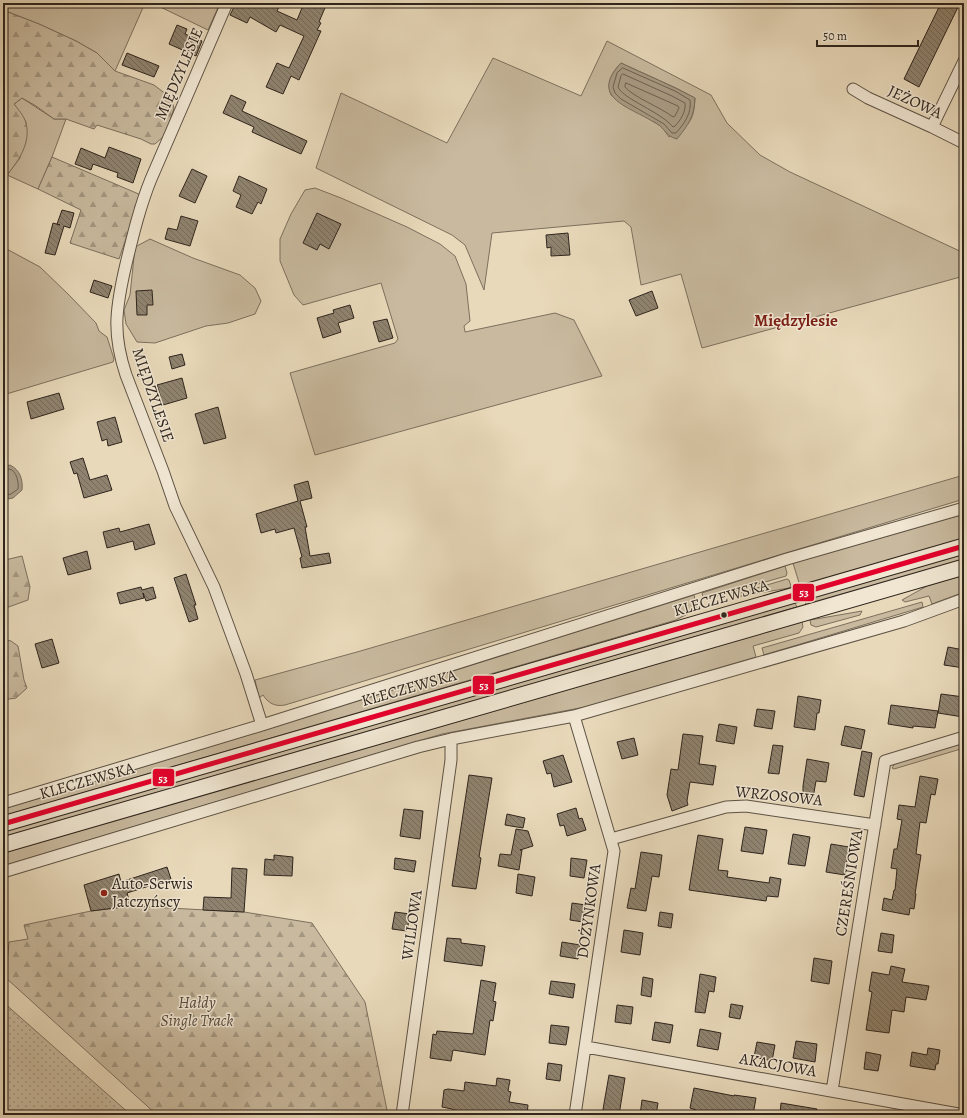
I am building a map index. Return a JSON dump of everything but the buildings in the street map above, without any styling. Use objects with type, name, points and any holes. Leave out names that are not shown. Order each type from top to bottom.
[{"type":"main road","name":"KLECZEWSKA","points":[[3,824],[964,546]]},
{"type":"main road","points":[[3,845],[964,567]]},
{"type":"street","name":"MIĘDZYLESIE","points":[[227,3],[143,199],[133,234],[122,284],[117,318],[117,332],[121,359],[126,375],[175,506],[214,588],[246,674],[262,725]]},
{"type":"street","points":[[932,127],[964,61]]},
{"type":"street","name":"JEŻOWA","points":[[854,89],[868,98],[964,143]]},
{"type":"street","name":"KLECZEWSKA","points":[[3,803],[262,725],[787,559],[964,508]]},
{"type":"street","points":[[3,872],[418,747],[451,739],[574,716],[904,621],[964,599]]},
{"type":"street","name":"DOŻYNKOWA","points":[[574,716],[614,851],[575,1115]]},
{"type":"street","name":"CZEREŚNIOWA","points":[[832,1091],[885,761],[964,737]]},
{"type":"street","name":"WILLOWA","points":[[402,1115],[451,760],[451,739]]},
{"type":"street","name":"WRZOSOWA","points":[[611,840],[726,806],[746,806],[875,825]]},
{"type":"street","name":"AKACJOWA","points":[[586,1047],[964,1115]]},
{"type":"green space","points":[[3,3],[145,3],[115,71],[97,53],[76,41],[39,24],[3,10]]},
{"type":"green space","points":[[152,3],[220,3],[208,30]]},
{"type":"green space","points":[[3,10],[76,41],[97,53],[115,71],[154,85],[171,98],[174,108],[164,136],[155,144],[151,144],[141,139],[97,125],[94,129],[66,119],[54,119],[22,98],[14,104],[26,123],[27,137],[20,157],[7,175],[3,173]]},
{"type":"green space","points":[[607,41],[711,95],[727,123],[760,155],[790,172],[964,253],[964,276],[702,348],[681,274],[641,285],[631,227],[624,221],[492,233],[484,290],[465,245],[452,235],[316,168],[341,93],[447,143],[493,58],[581,96]],"holes":[[[621,63],[695,98],[694,106],[692,118],[686,126],[669,137],[662,127],[611,95],[609,86],[615,70]]]},
{"type":"green space","points":[[22,98],[54,119],[66,119],[38,189],[7,175],[20,158],[26,122],[14,104]]},
{"type":"green space","points":[[52,157],[141,195],[119,259],[70,243],[81,210],[38,189]]},
{"type":"green space","points":[[315,188],[407,227],[440,244],[455,256],[466,284],[470,321],[464,326],[465,332],[555,313],[574,320],[602,376],[315,455],[290,373],[395,343],[398,339],[381,283],[303,305],[294,295],[280,261],[280,239],[291,214],[305,190]]},
{"type":"green space","points":[[150,239],[193,258],[240,275],[255,288],[261,301],[255,314],[228,323],[206,326],[155,343],[137,342],[126,324],[124,310],[130,295],[135,247]]},
{"type":"green space","points":[[3,247],[40,267],[96,323],[99,331],[107,337],[114,359],[113,362],[3,395]]},
{"type":"green space","points":[[964,475],[964,499],[285,705],[272,704],[263,695],[259,698],[255,680],[357,652]]},
{"type":"green space","points":[[964,514],[964,538],[800,586],[793,563]]},
{"type":"green space","points":[[964,554],[964,559],[806,605],[805,600]]},
{"type":"green space","points":[[3,556],[5,560],[22,556],[30,587],[28,600],[3,609]]},
{"type":"green space","points":[[785,566],[787,573],[786,576],[706,599],[703,598],[702,593]]},
{"type":"green space","points":[[964,575],[964,592],[932,604],[929,596],[905,602],[902,600],[927,586]]},
{"type":"green space","points":[[787,579],[789,580],[791,586],[789,588],[736,597],[737,594]]},
{"type":"green space","points":[[694,595],[697,609],[676,620],[3,816],[3,809],[242,737]]},
{"type":"green space","points":[[922,602],[923,607],[764,655],[762,648]]},
{"type":"green space","points":[[795,603],[797,607],[3,837],[3,832]]},
{"type":"green space","points":[[862,611],[860,615],[816,627],[811,625],[810,620]]},
{"type":"green space","points":[[802,622],[803,627],[799,633],[753,646],[756,657],[585,707],[442,734],[3,866],[3,853]]},
{"type":"green space","points":[[3,639],[11,641],[18,646],[24,680],[27,688],[16,698],[3,700]]},
{"type":"green space","points":[[964,742],[964,748],[894,769],[892,768],[895,763]]},
{"type":"green space","name":"Hałdy Single Track","points":[[131,906],[244,912],[312,923],[365,1002],[388,1115],[157,1115],[6,978],[9,942],[28,939],[24,925],[91,911]]},
{"type":"green space","points":[[3,1002],[131,1115],[3,1115]]},
{"type":"water","points":[[621,63],[695,98],[690,120],[677,139],[667,134],[658,124],[615,99],[610,92],[609,84],[612,75]]},
{"type":"water","points":[[10,465],[16,469],[20,475],[22,490],[13,498],[3,500],[3,467]]},
{"type":"transit line","name":"53","points":[[3,824],[964,546]]},
{"type":"place","name":"Auto-Serwis Jatczyńscy","points":[[104,893]]},
{"type":"district","name":"Międzylesie","points":[[796,320]]}]
